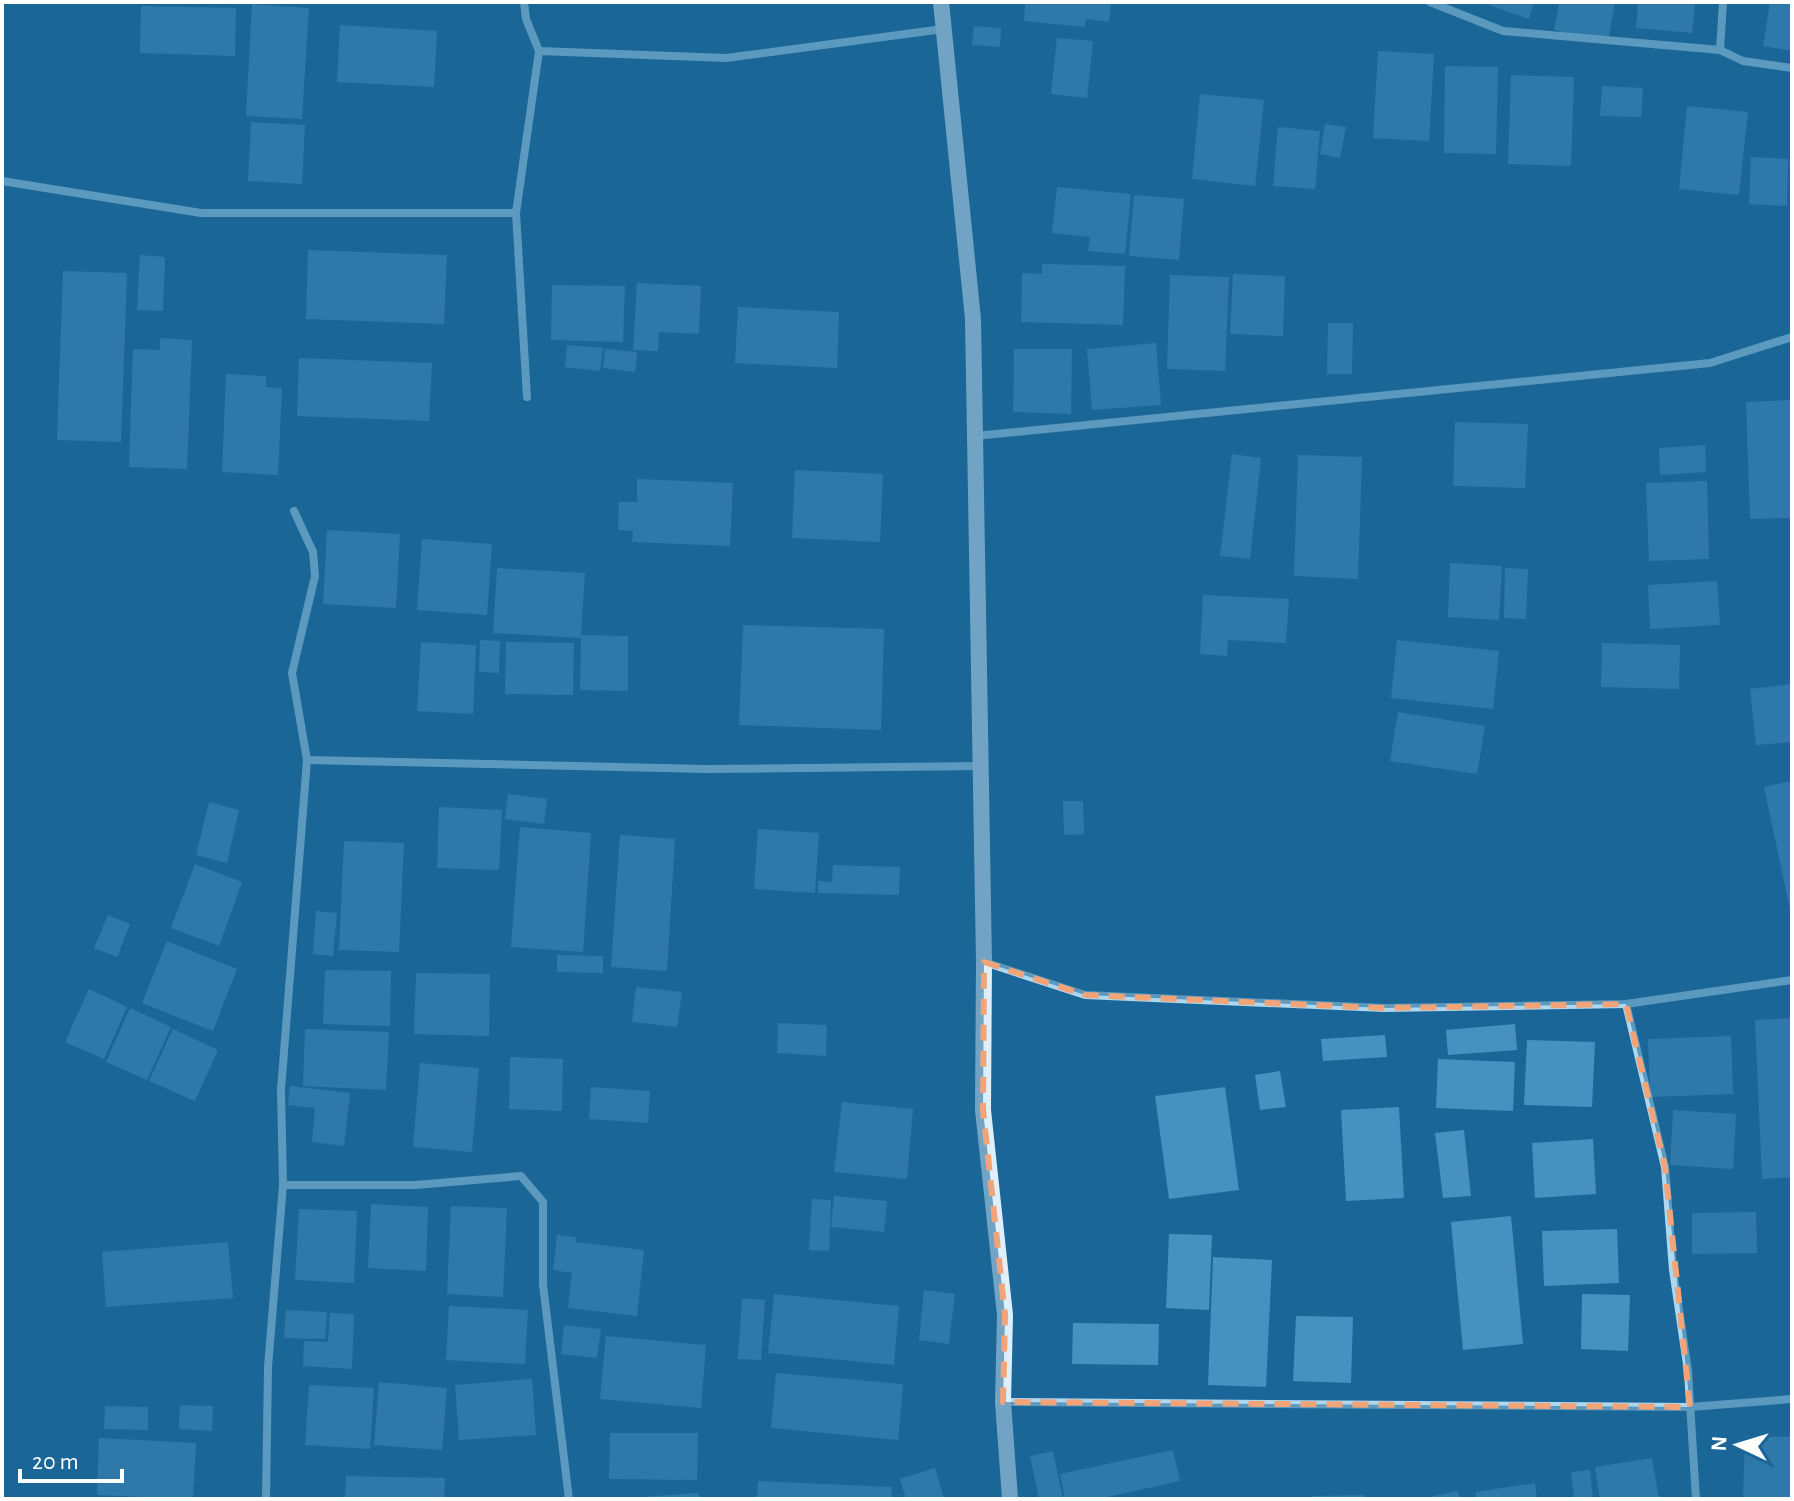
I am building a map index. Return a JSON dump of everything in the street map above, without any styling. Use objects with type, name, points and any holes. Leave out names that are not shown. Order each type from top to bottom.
[{"type":"street","points":[[524,2],[526,19],[539,51],[516,213],[527,397]]},
{"type":"street","points":[[941,2],[973,319],[984,962],[983,1110],[1005,1315],[1003,1402],[1010,1499]]},
{"type":"street","points":[[1430,2],[1503,31],[1720,50],[1743,61],[1792,68]]},
{"type":"street","points":[[1720,50],[1723,2]]},
{"type":"street","points":[[539,51],[726,58],[944,29]]},
{"type":"street","points":[[2,181],[201,213],[516,213]]},
{"type":"street","points":[[975,436],[1710,363],[1792,337]]},
{"type":"street","points":[[266,1499],[269,1352],[283,1185],[281,1090],[307,760],[292,673],[315,576],[313,552],[294,511]]},
{"type":"street","points":[[307,760],[707,769],[981,766]]},
{"type":"street","points":[[984,962],[1085,995],[1384,1008],[1626,1004],[1792,980]]},
{"type":"street","points":[[1626,1004],[1665,1167],[1673,1270],[1690,1407],[1696,1499]]},
{"type":"street","points":[[283,1185],[415,1185],[521,1176],[543,1202],[543,1285],[569,1499]]},
{"type":"street","points":[[1003,1402],[1690,1407],[1792,1399]]},
{"type":"highlighted area","points":[[984,962],[1085,995],[1384,1008],[1626,1004],[1665,1167],[1690,1407],[1003,1402],[1005,1315],[983,1110]]},
{"type":"building","points":[[1025,2],[1111,2],[1109,22],[1086,19],[1085,27],[1024,21]]},
{"type":"building","points":[[1481,2],[1534,2],[1529,19]]},
{"type":"building","points":[[1559,2],[1615,2],[1608,41],[1554,30]]},
{"type":"building","points":[[1638,2],[1695,2],[1692,33],[1636,28]]},
{"type":"building","points":[[1770,2],[1792,2],[1792,51],[1763,46]]},
{"type":"building","points":[[252,4],[309,8],[302,119],[246,116]]},
{"type":"building","points":[[141,6],[236,8],[235,56],[140,53]]},
{"type":"building","points":[[340,25],[437,31],[434,87],[337,82]]},
{"type":"building","points":[[974,26],[1001,28],[1000,47],[972,45]]},
{"type":"building","points":[[1057,38],[1093,41],[1087,98],[1051,94]]},
{"type":"building","points":[[1378,51],[1434,54],[1429,141],[1373,138]]},
{"type":"building","points":[[1445,66],[1498,67],[1496,154],[1444,153]]},
{"type":"building","points":[[1511,75],[1574,77],[1571,166],[1508,164]]},
{"type":"building","points":[[1602,86],[1643,88],[1641,117],[1600,116]]},
{"type":"building","points":[[1200,94],[1264,100],[1255,186],[1192,179]]},
{"type":"building","points":[[1687,106],[1748,112],[1739,195],[1679,189]]},
{"type":"building","points":[[251,122],[305,125],[302,184],[248,181]]},
{"type":"building","points":[[1325,124],[1346,127],[1340,158],[1320,154]]},
{"type":"building","points":[[1278,127],[1320,131],[1315,189],[1273,186]]},
{"type":"building","points":[[1751,157],[1788,159],[1787,206],[1749,204]]},
{"type":"building","points":[[1057,187],[1131,194],[1125,254],[1088,251],[1090,237],[1052,233]]},
{"type":"building","points":[[1134,195],[1184,199],[1179,260],[1129,256]]},
{"type":"building","points":[[308,250],[447,255],[444,324],[306,319]]},
{"type":"building","points":[[140,255],[165,257],[163,311],[137,310]]},
{"type":"building","points":[[1042,264],[1125,266],[1123,325],[1021,322],[1022,273],[1042,274]]},
{"type":"building","points":[[63,271],[127,273],[121,442],[57,440]]},
{"type":"building","points":[[1233,274],[1285,276],[1283,336],[1230,334]]},
{"type":"building","points":[[1170,275],[1229,277],[1225,371],[1167,369]]},
{"type":"building","points":[[637,283],[701,286],[699,334],[659,332],[658,351],[633,350]]},
{"type":"building","points":[[552,285],[625,286],[623,342],[551,340]]},
{"type":"building","points":[[738,307],[839,312],[837,368],[735,363]]},
{"type":"building","points":[[1328,323],[1353,323],[1352,374],[1327,374]]},
{"type":"building","points":[[160,338],[192,340],[187,469],[129,467],[133,349],[160,350]]},
{"type":"building","points":[[1156,343],[1161,405],[1092,410],[1087,349]]},
{"type":"building","points":[[567,345],[603,348],[600,371],[565,367]]},
{"type":"building","points":[[605,349],[637,352],[635,372],[603,368]]},
{"type":"building","points":[[1014,349],[1072,349],[1071,414],[1013,412]]},
{"type":"building","points":[[299,358],[432,363],[429,421],[297,416]]},
{"type":"building","points":[[226,374],[266,376],[266,387],[282,388],[278,475],[222,472]]},
{"type":"building","points":[[1792,400],[1792,518],[1750,519],[1746,402]]},
{"type":"building","points":[[1455,422],[1528,424],[1525,488],[1453,486]]},
{"type":"building","points":[[1705,445],[1706,472],[1660,475],[1659,448]]},
{"type":"building","points":[[1232,454],[1261,458],[1250,559],[1220,556]]},
{"type":"building","points":[[1298,455],[1362,457],[1358,579],[1294,576]]},
{"type":"building","points":[[795,470],[883,474],[880,542],[792,538]]},
{"type":"building","points":[[637,479],[733,483],[730,546],[632,542],[633,531],[618,530],[619,502],[637,502]]},
{"type":"building","points":[[1707,481],[1709,559],[1649,561],[1646,483]]},
{"type":"building","points":[[327,530],[400,534],[396,608],[323,604]]},
{"type":"building","points":[[422,539],[492,544],[487,615],[417,610]]},
{"type":"building","points":[[1450,563],[1502,566],[1499,620],[1448,617]]},
{"type":"building","points":[[497,568],[585,573],[581,635],[628,636],[628,691],[580,690],[581,638],[493,633]]},
{"type":"building","points":[[1505,568],[1528,569],[1526,619],[1504,618]]},
{"type":"building","points":[[1717,581],[1720,625],[1650,629],[1648,585]]},
{"type":"building","points":[[1203,595],[1289,599],[1286,643],[1228,640],[1227,656],[1200,654]]},
{"type":"building","points":[[743,625],[884,629],[881,730],[739,725]]},
{"type":"building","points":[[480,640],[500,641],[499,673],[479,672]]},
{"type":"building","points":[[1397,640],[1499,651],[1493,709],[1391,698]]},
{"type":"building","points":[[421,642],[476,645],[473,714],[417,711]]},
{"type":"building","points":[[506,642],[574,643],[573,695],[505,694]]},
{"type":"building","points":[[1602,643],[1680,645],[1679,689],[1601,687]]},
{"type":"building","points":[[1792,684],[1792,742],[1756,745],[1750,689]]},
{"type":"building","points":[[1398,712],[1485,726],[1477,774],[1390,761]]},
{"type":"building","points":[[1792,781],[1792,913],[1791,914],[1764,787]]},
{"type":"building","points":[[508,794],[547,799],[544,824],[505,819]]},
{"type":"building","points":[[1063,801],[1083,801],[1084,834],[1064,835]]},
{"type":"building","points":[[209,802],[239,810],[227,863],[196,855]]},
{"type":"building","points":[[439,807],[502,810],[499,870],[437,868]]},
{"type":"building","points":[[520,827],[591,833],[583,952],[511,947]]},
{"type":"building","points":[[758,829],[819,833],[815,893],[754,889]]},
{"type":"building","points":[[620,835],[675,839],[667,971],[611,967]]},
{"type":"building","points":[[344,841],[404,843],[399,952],[339,950]]},
{"type":"building","points":[[195,864],[242,882],[219,946],[171,928]]},
{"type":"building","points":[[833,865],[900,867],[899,895],[818,893],[818,881],[832,882]]},
{"type":"building","points":[[316,911],[337,913],[333,956],[313,954]]},
{"type":"building","points":[[108,915],[130,924],[117,957],[94,948]]},
{"type":"building","points":[[167,941],[237,969],[213,1031],[142,1003]]},
{"type":"building","points":[[557,955],[603,956],[603,973],[557,972]]},
{"type":"building","points":[[325,970],[391,971],[390,1026],[323,1024]]},
{"type":"building","points":[[416,973],[490,974],[489,1036],[414,1034]]},
{"type":"building","points":[[636,987],[682,992],[677,1027],[632,1022]]},
{"type":"building","points":[[89,989],[127,1007],[104,1059],[65,1042]]},
{"type":"building","points":[[130,1008],[171,1027],[147,1080],[106,1062]]},
{"type":"building","points":[[1792,1018],[1792,1177],[1762,1179],[1755,1020]]},
{"type":"building","points":[[778,1023],[827,1025],[826,1056],[777,1053]]},
{"type":"building","points":[[1515,1024],[1517,1050],[1448,1055],[1446,1030]]},
{"type":"building","points":[[173,1029],[218,1050],[195,1101],[149,1081]]},
{"type":"building","points":[[305,1029],[389,1032],[386,1090],[303,1086]]},
{"type":"building","points":[[1385,1035],[1387,1057],[1323,1061],[1321,1039]]},
{"type":"building","points":[[1731,1036],[1733,1094],[1650,1097],[1648,1039]]},
{"type":"building","points":[[1527,1040],[1595,1042],[1592,1107],[1524,1105]]},
{"type":"building","points":[[510,1057],[563,1059],[562,1111],[509,1109]]},
{"type":"building","points":[[1438,1059],[1515,1062],[1513,1111],[1436,1108]]},
{"type":"building","points":[[420,1063],[479,1068],[472,1152],[413,1147]]},
{"type":"building","points":[[1280,1071],[1286,1107],[1260,1110],[1255,1075]]},
{"type":"building","points":[[290,1086],[350,1093],[344,1146],[312,1142],[315,1108],[288,1105]]},
{"type":"building","points":[[591,1087],[650,1091],[648,1123],[589,1119]]},
{"type":"building","points":[[1225,1087],[1239,1190],[1169,1199],[1155,1096]]},
{"type":"building","points":[[842,1102],[913,1109],[907,1179],[834,1172]]},
{"type":"building","points":[[1399,1107],[1404,1198],[1346,1201],[1341,1110]]},
{"type":"building","points":[[1673,1110],[1736,1114],[1733,1169],[1670,1165]]},
{"type":"building","points":[[1464,1130],[1471,1196],[1443,1198],[1435,1133]]},
{"type":"building","points":[[1593,1139],[1596,1194],[1535,1198],[1532,1143]]},
{"type":"building","points":[[834,1196],[887,1201],[884,1232],[831,1227]]},
{"type":"building","points":[[812,1199],[831,1200],[829,1251],[809,1250]]},
{"type":"building","points":[[371,1204],[428,1207],[426,1271],[368,1268]]},
{"type":"building","points":[[451,1206],[507,1208],[503,1297],[447,1294]]},
{"type":"building","points":[[299,1209],[357,1211],[354,1283],[295,1280]]},
{"type":"building","points":[[1756,1212],[1757,1253],[1692,1254],[1692,1213]]},
{"type":"building","points":[[1511,1216],[1523,1344],[1463,1350],[1451,1222]]},
{"type":"building","points":[[1617,1229],[1619,1283],[1544,1286],[1542,1231]]},
{"type":"building","points":[[1169,1234],[1212,1235],[1209,1310],[1166,1308]]},
{"type":"building","points":[[557,1235],[576,1237],[575,1242],[644,1250],[637,1316],[568,1308],[572,1273],[553,1270]]},
{"type":"building","points":[[228,1242],[233,1298],[106,1307],[102,1252]]},
{"type":"building","points":[[1213,1257],[1272,1260],[1266,1387],[1208,1385]]},
{"type":"building","points":[[924,1290],[955,1294],[949,1344],[919,1340]]},
{"type":"building","points":[[774,1294],[899,1306],[894,1365],[768,1353]]},
{"type":"building","points":[[1582,1294],[1630,1295],[1628,1351],[1581,1349]]},
{"type":"building","points":[[742,1298],[765,1300],[761,1360],[738,1359]]},
{"type":"building","points":[[449,1306],[528,1310],[525,1364],[446,1360]]},
{"type":"building","points":[[286,1310],[327,1312],[325,1339],[284,1338]]},
{"type":"building","points":[[330,1313],[354,1314],[352,1369],[303,1366],[304,1341],[328,1342]]},
{"type":"building","points":[[1296,1316],[1353,1317],[1351,1383],[1293,1381]]},
{"type":"building","points":[[1073,1323],[1159,1324],[1158,1365],[1072,1364]]},
{"type":"building","points":[[564,1325],[601,1329],[597,1358],[561,1354]]},
{"type":"building","points":[[606,1336],[706,1345],[701,1408],[600,1399]]},
{"type":"building","points":[[776,1373],[903,1384],[898,1440],[771,1428]]},
{"type":"building","points":[[532,1379],[536,1435],[459,1440],[455,1385]]},
{"type":"building","points":[[379,1382],[447,1388],[442,1450],[374,1445]]},
{"type":"building","points":[[309,1385],[374,1388],[370,1449],[305,1445]]},
{"type":"building","points":[[180,1405],[213,1406],[212,1431],[179,1429]]},
{"type":"building","points":[[105,1406],[148,1407],[148,1430],[104,1429]]},
{"type":"building","points":[[610,1433],[698,1433],[697,1480],[609,1479]]},
{"type":"building","points":[[1745,1436],[1792,1437],[1792,1499],[1743,1499]]},
{"type":"building","points":[[99,1438],[196,1443],[193,1499],[97,1495]]},
{"type":"building","points":[[1173,1450],[1180,1481],[1098,1499],[1065,1499],[1060,1474]]},
{"type":"building","points":[[1053,1451],[1063,1499],[1039,1499],[1030,1456]]},
{"type":"building","points":[[1652,1458],[1659,1499],[1600,1499],[1595,1467]]},
{"type":"building","points":[[935,1468],[944,1499],[906,1499],[900,1479]]},
{"type":"building","points":[[1590,1470],[1593,1499],[1574,1499],[1571,1472]]},
{"type":"building","points":[[346,1476],[445,1478],[444,1499],[345,1499]]},
{"type":"building","points":[[758,1481],[892,1487],[891,1499],[757,1499]]},
{"type":"building","points":[[1535,1483],[1537,1499],[1477,1499],[1476,1492]]},
{"type":"building","points":[[1458,1491],[1460,1499],[1423,1498]]},
{"type":"building","points":[[698,1493],[699,1499],[641,1499],[641,1497]]},
{"type":"building","points":[[1364,1495],[1364,1499],[1311,1499],[1311,1496]]}]
